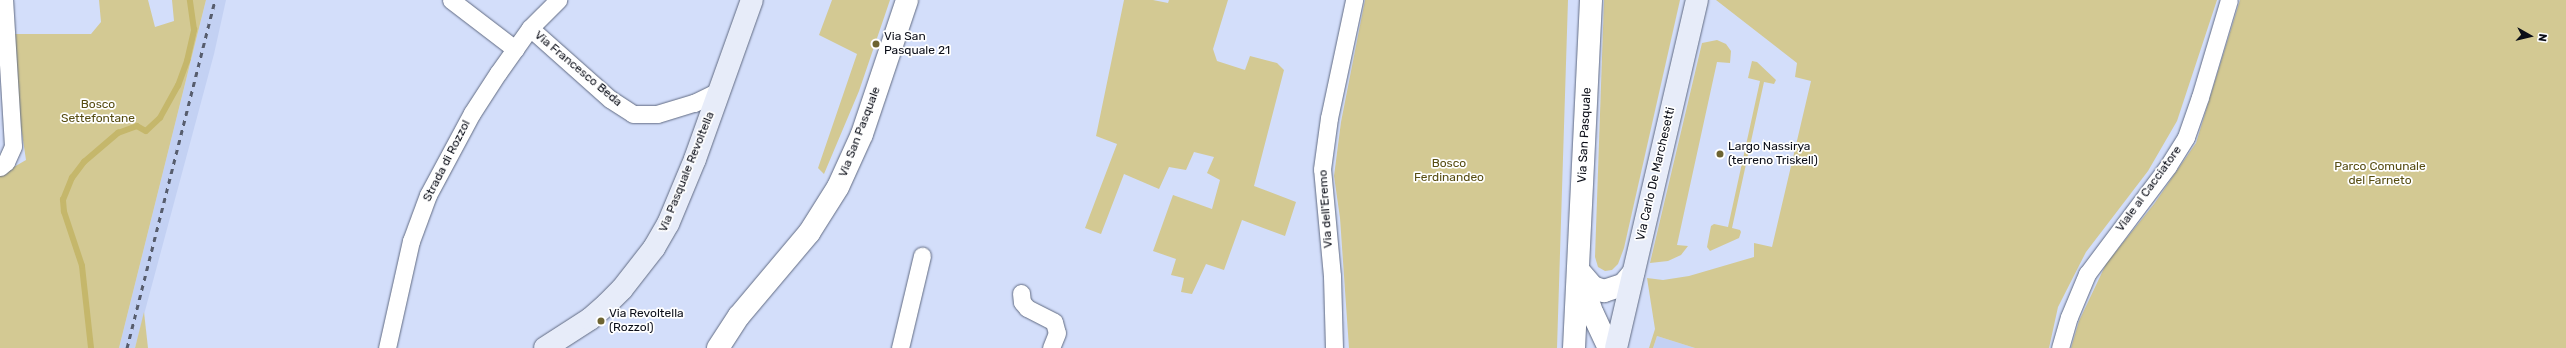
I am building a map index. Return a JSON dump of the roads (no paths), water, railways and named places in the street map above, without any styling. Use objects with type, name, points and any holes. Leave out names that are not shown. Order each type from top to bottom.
[{"type":"main road","name":"Via Pasquale Revoltella","points":[[545,348],[568,341],[622,289],[654,248],[668,224],[681,194],[752,0]]},
{"type":"main road","name":"Via Carlo De Marchesetti","points":[[1616,348],[1697,0]]},
{"type":"street","points":[[0,167],[6,162],[13,146],[4,0]]},
{"type":"street","points":[[451,0],[515,49]]},
{"type":"street","name":"Strada di Rozzol","points":[[387,348],[411,241],[428,195],[472,113],[530,28],[558,0]]},
{"type":"street","name":"Via San Pasquale","points":[[718,348],[739,316],[809,233],[838,187],[862,134],[907,0]]},
{"type":"street","name":"Via dell'Eremo","points":[[1334,348],[1332,276],[1322,169],[1330,118],[1354,0]]},
{"type":"street","name":"Via San Pasquale","points":[[1574,348],[1591,0]]},
{"type":"street","name":"Viale al Cacciatore","points":[[2060,348],[2069,317],[2087,274],[2168,166],[2186,137],[2200,97],[2229,0]]},
{"type":"street","name":"Via Francesco Beda","points":[[530,28],[610,99],[633,114],[657,114],[694,102],[718,91]]},
{"type":"street","points":[[900,348],[922,256]]},
{"type":"street","points":[[1578,269],[1593,287],[1602,291],[1623,285],[1633,273]]},
{"type":"street","points":[[1578,269],[1593,314],[1609,348]]},
{"type":"street","points":[[1022,293],[1022,302],[1027,308],[1054,322],[1057,333],[1051,348]]},
{"type":"waterway","points":[[91,348],[82,266],[64,212],[63,200],[72,178],[84,162],[118,133],[137,126],[146,131],[160,118],[178,86],[187,61],[194,30],[190,0]]},
{"type":"railway","points":[[127,348],[215,0]]},
{"type":"place","name":"Via San Pasquale 21","points":[[876,44]]},
{"type":"place","name":"Largo Nassirya (terreno Triskell)","points":[[1720,154]]},
{"type":"place","name":"Via Revoltella (Rozzol)","points":[[601,321]]},
{"type":"park label","name":"Bosco Settefontane","points":[[98,112]]},
{"type":"park label","name":"Bosco Ferdinandeo","points":[[1449,171]]},
{"type":"park label","name":"Parco Comunale del Farneto","points":[[2380,174]]}]
